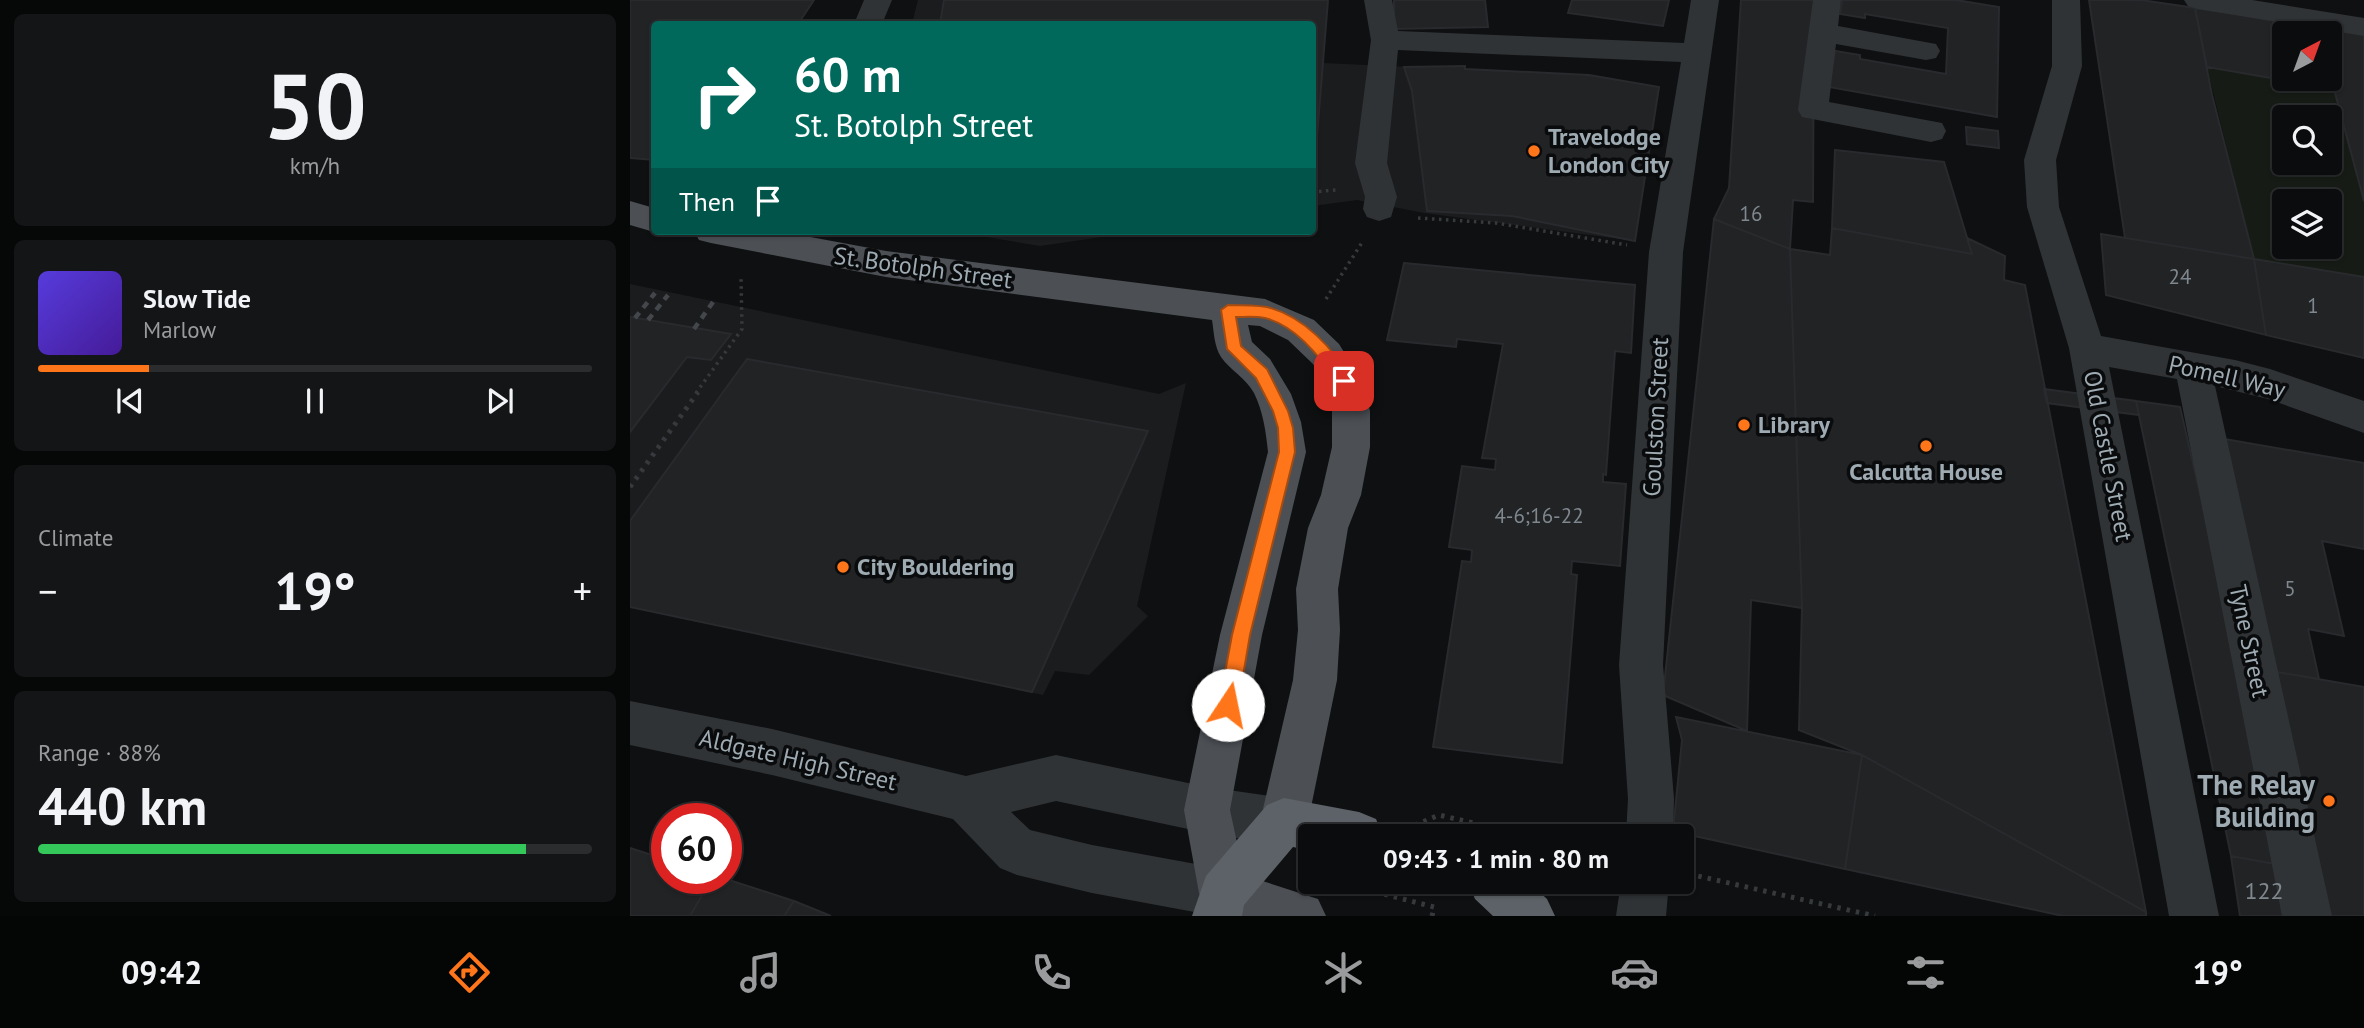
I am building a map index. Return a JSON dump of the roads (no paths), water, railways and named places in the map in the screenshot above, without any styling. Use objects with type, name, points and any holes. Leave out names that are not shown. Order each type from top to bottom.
[{"type":"highway","points":[[1220,904],[1284,822],[1300,824]]},
{"type":"highway","points":[[1505,894],[1530,916]]},
{"type":"main road","points":[[630,213],[651,219]]},
{"type":"main road","name":"St. Botolph Street","points":[[732,235],[886,264],[1265,313],[1301,330],[1326,354],[1344,381],[1351,411],[1351,447],[1341,495],[1328,528],[1317,589],[1319,630],[1315,680],[1284,822]]},
{"type":"main road","points":[[1228,310],[1234,349],[1261,373],[1280,411],[1287,452],[1241,635],[1207,810],[1220,904],[1301,916]]},
{"type":"street","points":[[869,21],[878,0]]},
{"type":"street","points":[[1375,219],[1381,197],[1371,163],[1385,40],[1378,0]]},
{"type":"street","name":"Goulston Street","points":[[1651,818],[1641,665],[1666,252],[1705,0]]},
{"type":"street","points":[[1828,0],[1813,110],[1931,131]]},
{"type":"street","name":"Old Castle Street","points":[[2066,0],[2067,66],[2040,160],[2043,207],[2087,348],[2194,916]]},
{"type":"street","points":[[2198,0],[2364,27]]},
{"type":"street","points":[[1823,33],[1926,51]]},
{"type":"street","points":[[1385,40],[1672,51],[1698,55]]},
{"type":"street","name":"Pomell Way","points":[[2087,348],[2193,366],[2270,384],[2364,416]]},
{"type":"street","name":"Tyne Street","points":[[2193,366],[2308,916]]},
{"type":"street","name":"Aldgate High Street","points":[[630,723],[772,752],[966,799],[1056,778],[1207,810],[1284,822]]},
{"type":"street","points":[[966,799],[1017,851],[1220,904]]},
{"type":"street","points":[[1641,916],[1644,894]]},
{"type":"railway","points":[[635,318],[655,293]]},
{"type":"railway","points":[[648,320],[668,295]]},
{"type":"railway","points":[[694,329],[713,302]]},
{"type":"place","name":"Travelodge London City","points":[[1534,151]]},
{"type":"place","name":"Library","points":[[1744,425]]},
{"type":"place","name":"Calcutta House","points":[[1926,446]]},
{"type":"place","name":"City Bouldering","points":[[843,567]]},
{"type":"place","name":"The Relay Building","points":[[2329,801]]}]
